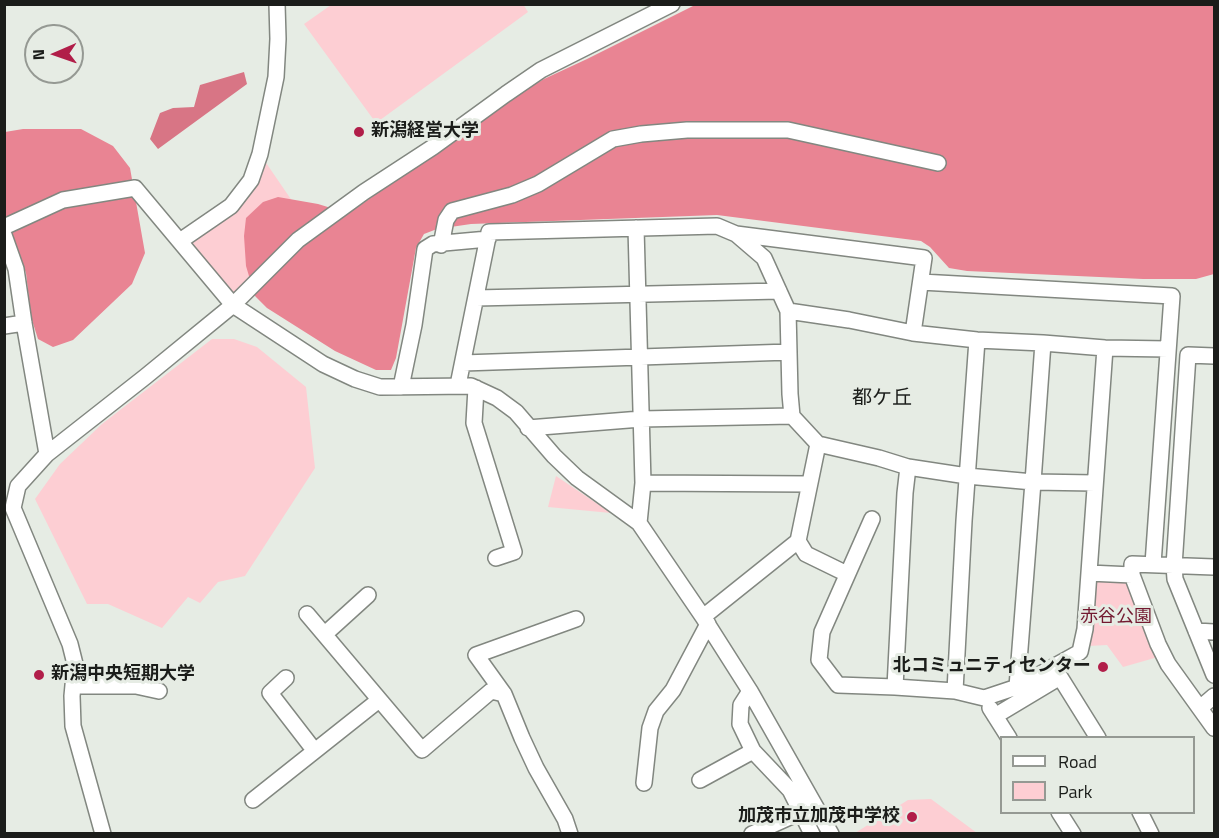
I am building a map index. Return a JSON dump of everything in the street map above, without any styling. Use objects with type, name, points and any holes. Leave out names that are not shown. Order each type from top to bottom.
[{"type":"street","points":[[180,242],[231,206],[251,180],[260,154],[276,77],[277,4]]},
{"type":"street","points":[[103,834],[73,726],[75,664],[70,644],[9,507],[18,486],[47,454],[232,305],[298,240],[541,70],[672,4]]},
{"type":"street","points":[[441,245],[446,220],[452,211],[521,191],[538,184],[613,139],[641,134],[687,130],[789,130],[938,163]]},
{"type":"street","points":[[4,226],[63,200],[135,188],[232,305],[323,364],[355,379],[380,387],[471,386],[507,405],[516,412],[554,456],[578,478],[639,523],[706,621],[750,691],[831,834]]},
{"type":"street","points":[[458,385],[489,232],[717,226],[736,234],[924,258],[913,333]]},
{"type":"street","points":[[636,228],[643,483],[639,523]]},
{"type":"street","points":[[736,234],[764,258],[788,311],[792,416],[818,444],[909,467],[967,476],[1033,482],[1095,483]]},
{"type":"street","points":[[4,235],[16,269],[47,454]]},
{"type":"street","points":[[401,387],[414,325],[425,249],[433,244],[488,239]]},
{"type":"street","points":[[921,282],[1172,296],[1153,564]]},
{"type":"street","points":[[476,298],[779,291]]},
{"type":"street","points":[[788,311],[895,328],[913,333],[977,340],[1105,348],[1168,349]]},
{"type":"street","points":[[4,326],[24,323]]},
{"type":"street","points":[[955,690],[977,340]]},
{"type":"street","points":[[1017,687],[1043,343]]},
{"type":"street","points":[[872,519],[822,632],[819,660],[837,686],[955,690],[984,698],[1017,687],[1080,652],[1085,629],[1105,348]]},
{"type":"street","points":[[463,363],[789,352]]},
{"type":"street","points":[[1215,356],[1188,355],[1174,566],[1175,579],[1215,675]]},
{"type":"street","points":[[476,388],[474,423],[514,552],[496,558]]},
{"type":"street","points":[[528,428],[641,418],[792,416]]},
{"type":"street","points":[[644,783],[650,728],[656,711],[673,690],[706,621],[798,541],[818,444]]},
{"type":"street","points":[[895,687],[905,493],[909,467]]},
{"type":"street","points":[[643,483],[809,484]]},
{"type":"street","points":[[798,541],[806,554],[847,574]]},
{"type":"street","points":[[1215,567],[1132,564],[1132,575],[1168,664],[1215,728]]},
{"type":"street","points":[[1089,573],[1132,575]]},
{"type":"street","points":[[325,634],[369,595]]},
{"type":"street","points":[[307,614],[422,750],[491,691],[504,694]]},
{"type":"street","points":[[570,834],[565,819],[536,768],[504,694],[476,655],[576,619]]},
{"type":"street","points":[[1196,631],[1215,632]]},
{"type":"street","points":[[995,716],[1060,677],[1097,736]]},
{"type":"street","points":[[286,678],[270,693],[314,750]]},
{"type":"street","points":[[73,686],[136,686],[159,691]]},
{"type":"street","points":[[750,691],[741,705],[740,724],[753,751],[790,790],[812,834]]},
{"type":"street","points":[[1200,708],[1215,696]]},
{"type":"street","points":[[984,698],[1008,736]]},
{"type":"street","points":[[253,800],[379,700]]},
{"type":"street","points":[[700,780],[753,751]]},
{"type":"street","points":[[752,834],[801,812]]},
{"type":"street","points":[[1060,814],[1073,834]]},
{"type":"street","points":[[1141,814],[1151,834]]},
{"type":"green space","points":[[523,4],[528,12],[376,123],[304,24],[331,5]]},
{"type":"green space","points":[[260,154],[312,230],[233,305],[180,241],[231,206]]},
{"type":"green space","points":[[212,339],[234,339],[257,347],[306,387],[315,468],[245,576],[218,582],[200,603],[188,597],[162,628],[108,604],[87,604],[35,499],[60,464],[102,424]]},
{"type":"green space","points":[[556,476],[611,513],[548,507]]},
{"type":"green space","name":"赤谷公園","points":[[1092,577],[1130,578],[1158,657],[1123,667],[1107,645],[1088,646]]},
{"type":"green space","name":"加茂市立加茂中学校","points":[[931,799],[977,833],[855,833],[908,800]]},
{"type":"shaded area","points":[[695,5],[1214,5],[1214,274],[1196,279],[1143,279],[967,271],[949,268],[930,247],[921,241],[717,215],[471,224],[437,229],[424,234],[416,248],[396,358],[391,370],[376,370],[335,351],[267,308],[255,296],[246,266],[244,236],[246,218],[263,202],[278,197],[331,208],[355,209],[510,99],[544,79]]},
{"type":"shaded area","points":[[244,72],[247,84],[158,149],[150,139],[160,113],[173,108],[194,107],[200,85]]},
{"type":"shaded area","points":[[23,129],[81,129],[113,146],[130,168],[145,253],[132,284],[73,340],[53,347],[38,339],[31,317],[26,273],[5,218],[5,132]]},
{"type":"place","name":"新潟経営大学","points":[[359,132]]},
{"type":"place","name":"北コミュニティセンター","points":[[1103,667]]},
{"type":"place","name":"新潟中央短期大学","points":[[39,675]]},
{"type":"place","name":"加茂市立加茂中学校","points":[[912,817]]},
{"type":"district","name":"都ケ丘","points":[[882,399]]}]
